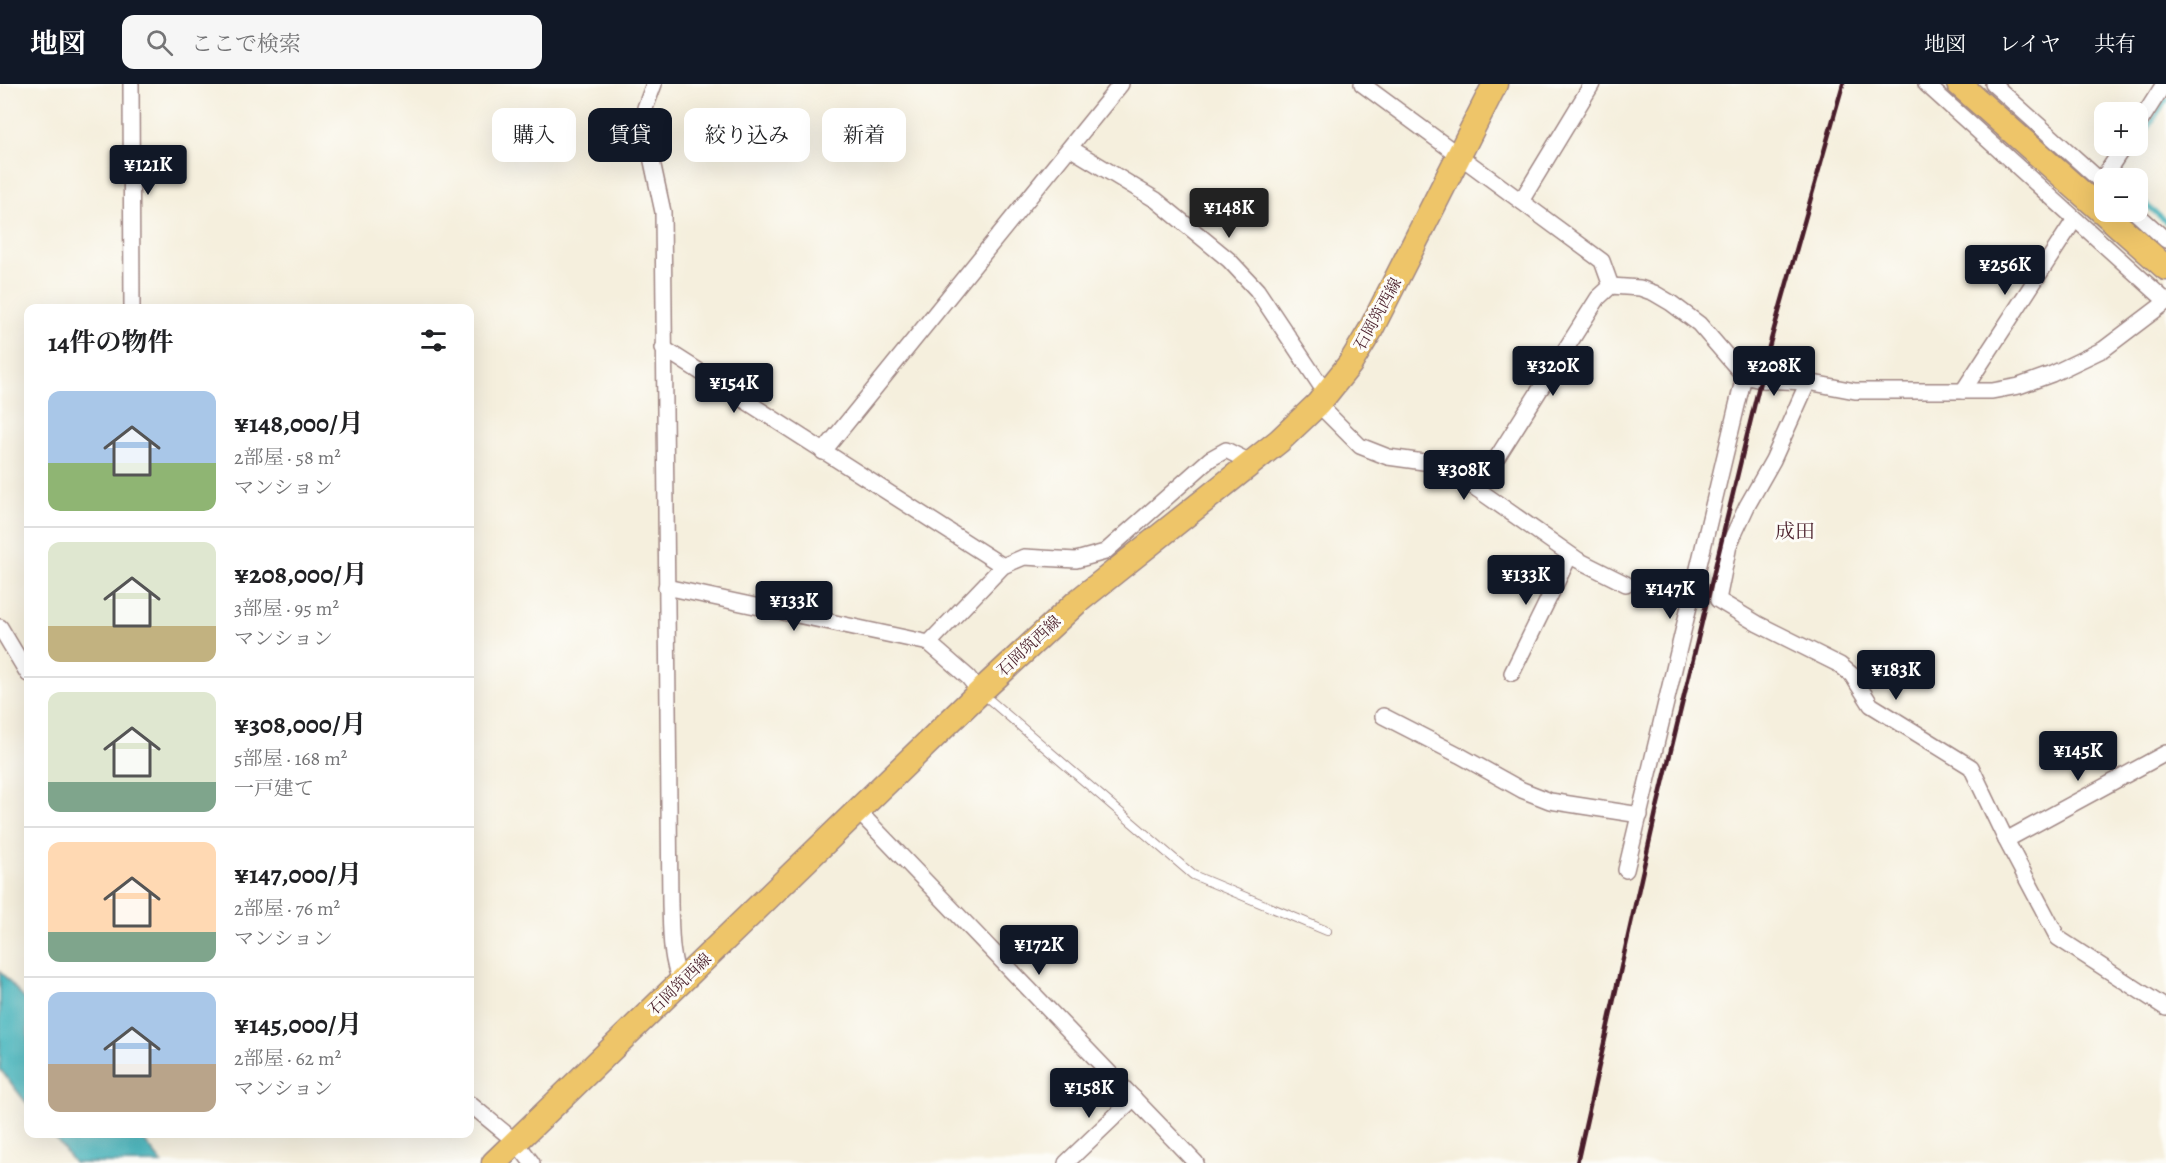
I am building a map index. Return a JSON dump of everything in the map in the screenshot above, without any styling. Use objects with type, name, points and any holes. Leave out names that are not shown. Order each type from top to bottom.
[{"type":"main road","name":"石岡筑西線","points":[[494,1163],[980,692],[1077,602],[1252,463],[1323,400],[1350,364],[1370,331],[1495,84]]},
{"type":"main road","points":[[1959,84],[2166,268]]},
{"type":"street","points":[[130,84],[132,304]]},
{"type":"street","points":[[654,84],[645,108],[645,129],[663,212],[670,904],[672,952],[675,970],[681,983]]},
{"type":"street","points":[[823,452],[1120,84]]},
{"type":"street","points":[[1362,84],[1602,261],[1611,285]]},
{"type":"street","points":[[1521,201],[1592,84]]},
{"type":"street","points":[[1611,285],[1640,288],[1671,303],[1699,324],[1744,376],[1761,380],[1808,382],[1855,391],[1992,391],[2019,386],[2052,374],[2104,349],[2166,301],[1926,84]]},
{"type":"street","points":[[1994,84],[2094,175]]},
{"type":"street","points":[[2148,109],[2164,84]]},
{"type":"street","points":[[1070,148],[1155,200],[1228,260],[1257,290],[1323,400],[1360,446],[1388,457],[1431,463],[1477,489],[1570,555],[1626,585]]},
{"type":"street","points":[[1963,391],[2075,219]]},
{"type":"street","points":[[2146,222],[2166,240]]},
{"type":"street","points":[[1477,489],[1598,298],[1611,285]]},
{"type":"street","points":[[663,348],[1003,566]]},
{"type":"street","points":[[1626,870],[1744,376]]},
{"type":"street","points":[[1808,382],[1773,460],[1747,506],[1730,545],[1718,600],[1758,624],[1840,665],[1851,675],[1871,705],[1971,767],[2006,840],[2058,938],[2166,1008]]},
{"type":"street","points":[[929,643],[1003,566],[1024,557],[1076,560],[1105,552],[1210,459],[1226,450],[1252,463]]},
{"type":"street","points":[[1512,673],[1570,555]]},
{"type":"street","points":[[666,587],[929,643],[968,677],[980,692]]},
{"type":"street","points":[[0,627],[24,667]]},
{"type":"street","points":[[1383,716],[1522,790],[1550,801],[1640,815]]},
{"type":"street","points":[[2006,840],[2166,753]]},
{"type":"street","points":[[858,811],[1196,1163]]},
{"type":"street","points":[[1066,1163],[1134,1098]]},
{"type":"street","points":[[474,1107],[516,1142],[532,1163]]},
{"type":"lane","points":[[980,692],[1194,874],[1327,931]]},
{"type":"water","points":[[0,971],[24,998],[24,1100],[0,1069]]},
{"type":"water","points":[[55,1138],[142,1138],[162,1163],[74,1163]]},
{"type":"waterway","points":[[2148,128],[2166,100]]},
{"type":"waterway","points":[[2121,168],[2129,156]]},
{"type":"waterway","points":[[2148,206],[2166,222]]},
{"type":"railway","points":[[1577,1163],[1656,812],[1765,361],[1843,84]]},
{"type":"district","name":"成田","points":[[1795,531]]}]
